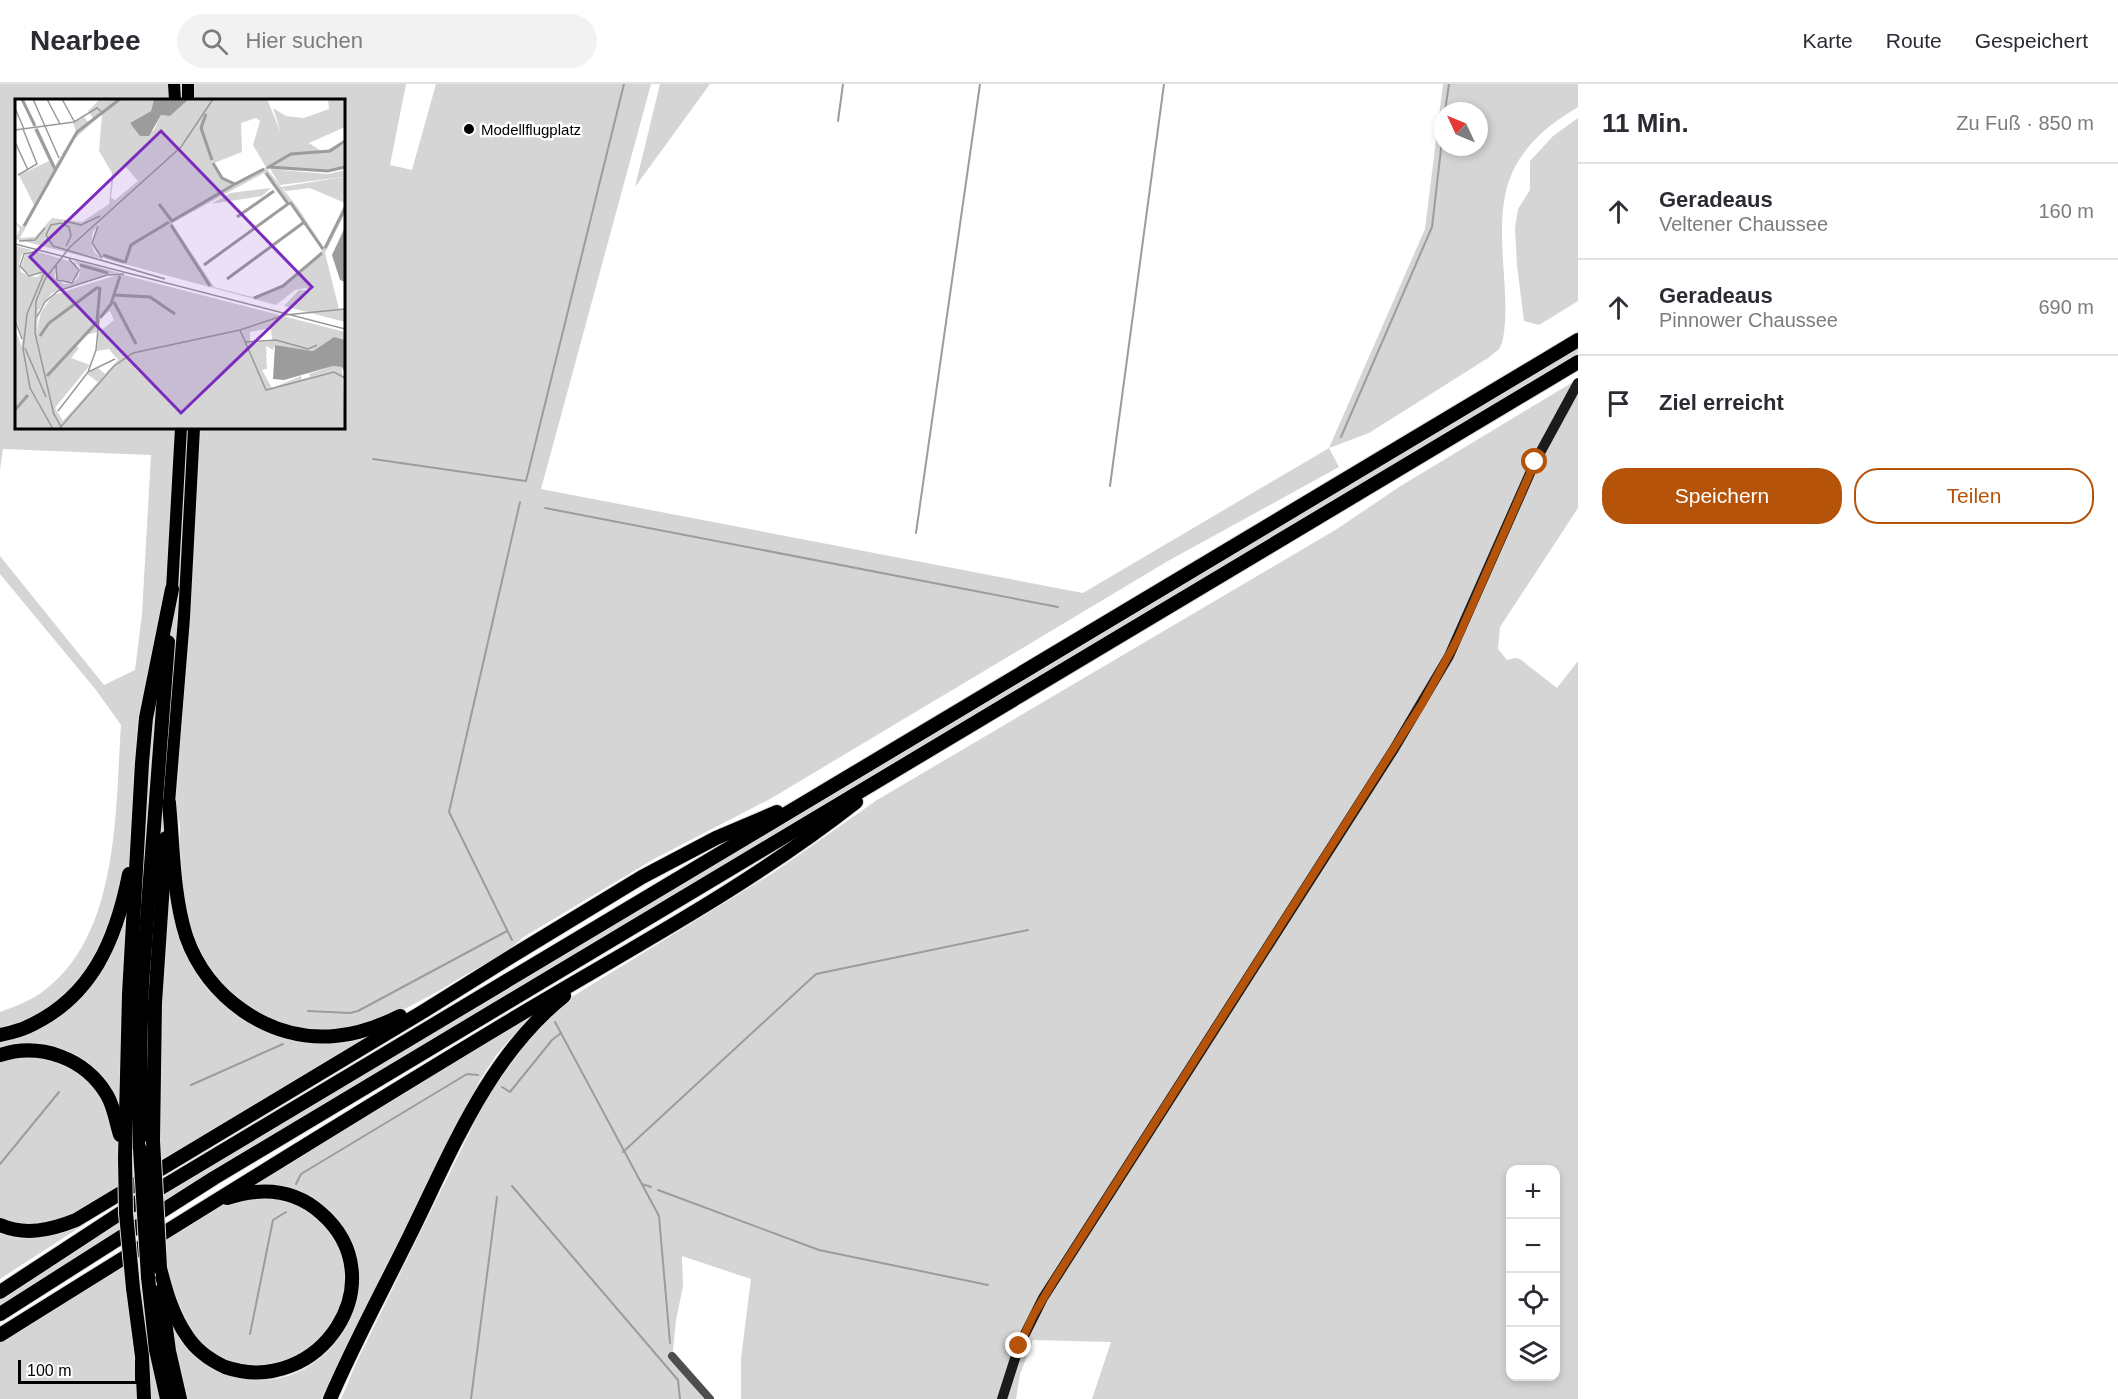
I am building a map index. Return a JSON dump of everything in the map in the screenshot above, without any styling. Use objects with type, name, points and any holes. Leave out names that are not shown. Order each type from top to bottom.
[{"type":"highway","points":[[174,84],[175,99]]},
{"type":"highway","points":[[0,1292],[139,1201],[1578,340]]},
{"type":"highway","points":[[0,1314],[177,1201],[1578,362]]},
{"type":"highway","points":[[167,1399],[154,1340],[148,1277],[140,1149],[140,1052],[142,985],[172,589],[181,429]]},
{"type":"highway","points":[[180,1399],[169,1351],[160,1288],[153,1141],[155,1003],[184,618],[194,429]]},
{"type":"highway","points":[[144,1399],[142,1356],[126,1213],[128,1016],[146,718],[172,589]]},
{"type":"highway","points":[[0,1335],[497,1028],[782,857],[902,765]]},
{"type":"highway","points":[[0,1225],[32,1231],[57,1227],[76,1220],[622,889],[698,847],[821,794]]},
{"type":"highway","points":[[169,803],[179,901],[190,947],[202,970],[218,990],[240,1010],[253,1018],[291,1033],[320,1036],[345,1035],[391,1020],[490,969]]},
{"type":"highway","points":[[0,1035],[27,1028],[67,1001],[81,988],[103,957],[117,926],[138,831]]},
{"type":"highway","points":[[330,1399],[481,1092],[491,1077],[521,1038],[551,1007],[586,979],[650,938]]},
{"type":"highway","points":[[0,1055],[21,1051],[40,1051],[64,1057],[87,1072],[108,1097],[125,1158]]},
{"type":"highway","points":[[160,1268],[167,1294],[186,1336],[202,1353],[231,1370],[255,1374],[284,1371],[314,1357],[334,1337],[344,1321],[350,1303],[351,1270],[344,1244],[325,1216],[303,1201],[271,1191],[241,1194],[201,1209]]},
{"type":"highway","points":[[0,1341],[61,1297]]},
{"type":"highway","points":[[142,1356],[152,1399]]},
{"type":"main road","points":[[1002,1399],[1019,1346],[1043,1298],[1432,687],[1457,640],[1521,494],[1578,383]]},
{"type":"street","points":[[672,1356],[710,1399]]},
{"type":"shaded area","points":[[0,84],[406,84],[390,165],[412,170],[436,84],[651,84],[541,489],[1083,593],[1329,448],[1339,467],[1168,561],[770,799],[654,859],[522,938],[491,961],[411,1006],[363,1026],[338,1031],[314,1031],[290,1027],[246,1007],[212,973],[194,940],[187,917],[179,858],[179,817],[172,869],[175,908],[183,938],[195,965],[212,989],[233,1010],[258,1026],[286,1036],[327,1041],[386,1029],[161,1163],[161,1137],[119,1161],[120,1196],[677,865],[170,1169],[0,1279],[0,1012],[41,993],[67,969],[86,940],[99,906],[108,870],[114,833],[121,725],[96,690],[0,574],[0,556],[104,685],[135,670],[142,614],[151,455],[3,449],[0,470]]},
{"type":"shaded area","points":[[660,84],[710,84],[635,187]]},
{"type":"shaded area","points":[[1443,84],[1578,84],[1578,107],[1549,127],[1525,151],[1513,171],[1507,188],[1502,226],[1505,304],[1503,340],[1499,349],[1369,433],[1329,448],[1425,229],[1434,156],[1488,156],[1488,102],[1441,102]]},
{"type":"shaded area","points":[[1578,118],[1578,301],[1539,325],[1524,321],[1515,228],[1518,209],[1530,190],[1530,161],[1553,136]]},
{"type":"shaded area","points":[[1578,348],[1578,353],[180,1191],[0,1307],[0,1300],[177,1186]]},
{"type":"shaded area","points":[[1578,379],[1578,508],[1500,627],[1498,649],[1507,660],[1520,659],[1557,688],[1578,661],[1578,1399],[1092,1399],[1111,1342],[1033,1340],[1020,1374],[1016,1399],[741,1399],[741,1358],[751,1279],[682,1256],[683,1286],[676,1320],[672,1360],[704,1399],[341,1399],[357,1361],[494,1083],[517,1050],[557,1006],[773,873],[877,800],[1337,529],[1399,487]]},
{"type":"shaded area","points":[[536,1010],[497,1054],[480,1080],[321,1399],[0,1399],[0,1343],[124,1262],[126,1282],[167,1251],[166,1235],[231,1201],[250,1197],[280,1198],[304,1208],[327,1227],[341,1251],[347,1281],[341,1314],[308,1354],[267,1369],[226,1362],[174,1325],[227,1375],[255,1380],[274,1379],[291,1375],[308,1367],[335,1343],[345,1328],[353,1311],[357,1293],[356,1274],[332,1215],[251,1187]]},
{"type":"waterway","points":[[373,459],[526,481],[624,84]]},
{"type":"waterway","points":[[838,121],[843,84]]},
{"type":"waterway","points":[[916,533],[980,84]]},
{"type":"waterway","points":[[1110,486],[1164,84]]},
{"type":"waterway","points":[[1446,102],[1449,84]]},
{"type":"waterway","points":[[1341,437],[1432,227],[1440,156]]},
{"type":"waterway","points":[[512,940],[449,812],[520,502]]},
{"type":"waterway","points":[[545,508],[1058,607]]},
{"type":"waterway","points":[[623,1152],[816,974],[1028,930]]},
{"type":"waterway","points":[[308,1011],[350,1013],[358,1011],[507,931]]},
{"type":"waterway","points":[[555,1022],[659,1216],[670,1343]]},
{"type":"waterway","points":[[502,1087],[510,1092],[552,1040],[561,1033]]},
{"type":"waterway","points":[[191,1085],[283,1044]]},
{"type":"waterway","points":[[296,1184],[301,1174],[467,1074],[478,1075]]},
{"type":"waterway","points":[[0,1164],[59,1092]]},
{"type":"waterway","points":[[642,1184],[651,1187]]},
{"type":"waterway","points":[[512,1186],[678,1380],[680,1399]]},
{"type":"waterway","points":[[658,1190],[819,1250],[988,1285]]},
{"type":"waterway","points":[[471,1399],[497,1197]]},
{"type":"waterway","points":[[250,1334],[273,1220],[286,1212]]},
{"type":"place","name":"Modellflugplatz","points":[[469,129]]},
{"type":"route","points":[[1019,1346],[1053,1282],[1394,749],[1442,670],[1535,462]]}]
